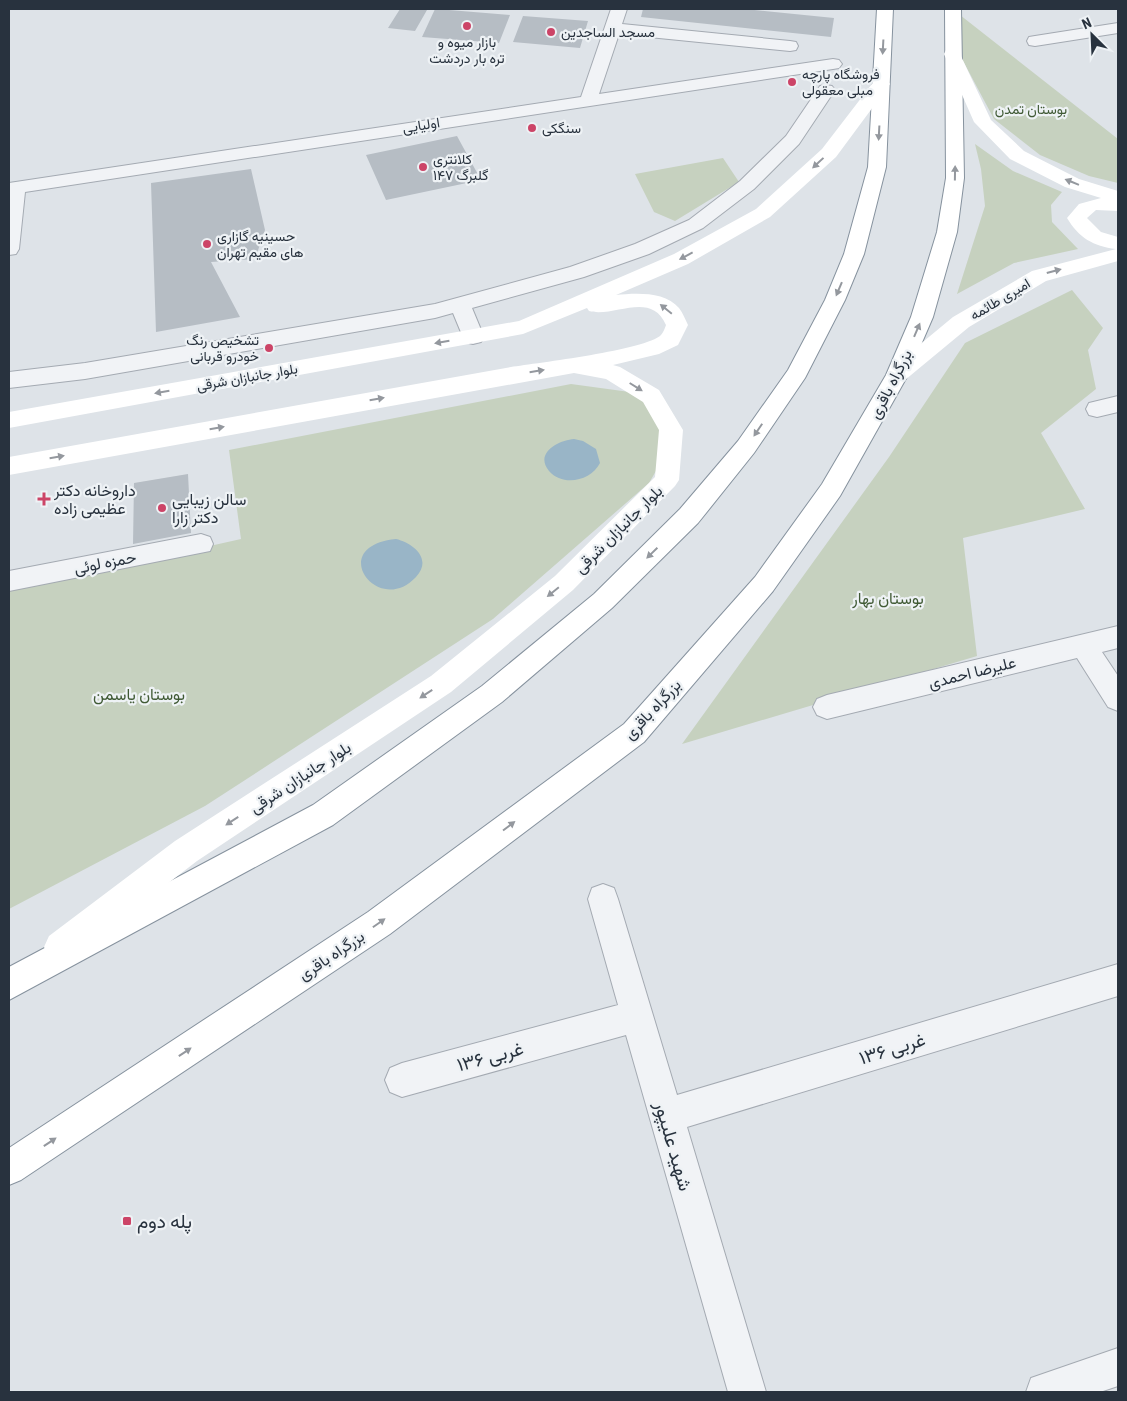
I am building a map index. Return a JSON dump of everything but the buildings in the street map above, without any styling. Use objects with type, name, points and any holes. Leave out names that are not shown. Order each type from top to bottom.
[{"type":"main road","points":[[11,983],[323,815],[492,694],[603,601],[689,516],[746,447],[797,373],[835,300],[854,254],[877,167],[886,9]]},
{"type":"main road","name":"بزرگراه باقری","points":[[9,1168],[379,923],[634,733],[764,584],[831,490],[898,375],[922,317],[947,232],[956,178],[952,54],[953,9]]},
{"type":"main road","points":[[952,54],[983,122],[1017,155],[1072,183],[1118,197]]},
{"type":"main road","name":"بلوار جانبازان شرقی","points":[[9,420],[523,328],[681,259],[763,213],[829,153],[881,84]]},
{"type":"main road","points":[[1118,206],[1092,205],[1083,209],[1077,218],[1084,231],[1108,242],[1118,244]]},
{"type":"main road","name":"امیری طائمه","points":[[898,375],[961,322],[1038,276],[1118,255]]},
{"type":"main road","points":[[557,314],[612,302],[658,303],[671,312],[677,325],[670,340],[651,349],[574,365]]},
{"type":"main road","name":"بلوار جانبازان شرقی","points":[[9,466],[574,365],[612,372],[650,396],[672,430],[667,480],[564,583],[441,684],[186,851],[11,983]]},
{"type":"street","points":[[589,100],[619,9]]},
{"type":"street","points":[[612,28],[790,46]]},
{"type":"street","points":[[1035,41],[1118,28]]},
{"type":"street","name":"اولیایی","points":[[12,189],[833,64]]},
{"type":"street","points":[[9,380],[85,371],[435,311],[578,272],[642,249],[696,224],[748,185],[793,140],[826,90]]},
{"type":"street","points":[[9,249],[12,189]]},
{"type":"street","points":[[460,304],[473,337]]},
{"type":"street","name":"حمزه لوئی","points":[[9,581],[201,544]]},
{"type":"street","name":"علیرضا احمدی","points":[[827,707],[1118,637]]},
{"type":"street","points":[[1083,645],[1118,699]]},
{"type":"street","name":"شهید علیپور","points":[[602,899],[747,1392]]},
{"type":"street","name":"۱۳۶ غربی","points":[[666,1116],[1118,980]]},
{"type":"street","name":"۱۳۶ غربی","points":[[402,1080],[636,1016]]},
{"type":"street","points":[[1045,1392],[1118,1367]]},
{"type":"green space","name":"بوستان تمدن","points":[[960,15],[1118,139],[1118,183],[1089,176],[1040,155],[994,119],[962,59]]},
{"type":"green space","points":[[975,144],[1013,171],[1062,192],[1051,205],[1052,222],[1078,249],[1014,263],[957,294],[985,206],[981,169]]},
{"type":"green space","points":[[723,158],[739,182],[675,221],[654,212],[635,174]]},
{"type":"green space","name":"بوستان بهار","points":[[1072,290],[1103,328],[1088,350],[1096,389],[1041,433],[1085,509],[963,538],[977,656],[682,744],[889,457],[965,343]]},
{"type":"green space","name":"بوستان یاسمن","points":[[571,384],[637,393],[660,403],[671,445],[649,483],[493,619],[205,806],[9,909],[9,591],[241,539],[229,450]]},
{"type":"water","points":[[574,439],[583,441],[596,449],[600,463],[596,469],[584,478],[576,480],[562,479],[549,471],[544,459],[546,453],[556,445]]},
{"type":"water","points":[[396,539],[409,544],[419,553],[422,558],[421,570],[416,577],[401,587],[387,589],[374,585],[365,576],[361,565],[364,554],[375,544]]},
{"type":"place","name":"بازار میوه و تره بار دردشت","points":[[467,26]]},
{"type":"place","name":"مسجد الساجدین","points":[[551,32]]},
{"type":"place","name":"فروشگاه پارچه مبلی معقولی","points":[[792,82]]},
{"type":"place","name":"سنگکی","points":[[532,128]]},
{"type":"place","name":"کلانتری ۱۴۷ گلبرگ","points":[[423,167]]},
{"type":"place","name":"حسینیه گازاری های مقیم تهران","points":[[207,244]]},
{"type":"place","name":"تشخیص رنگ خودرو قربانی","points":[[269,348]]},
{"type":"place","name":"داروخانه دکتر عظیمی زاده","points":[[44,499]]},
{"type":"place","name":"سالن زیبایی دکتر زارا","points":[[162,508]]},
{"type":"place","name":"پله دوم","points":[[127,1221]]}]
